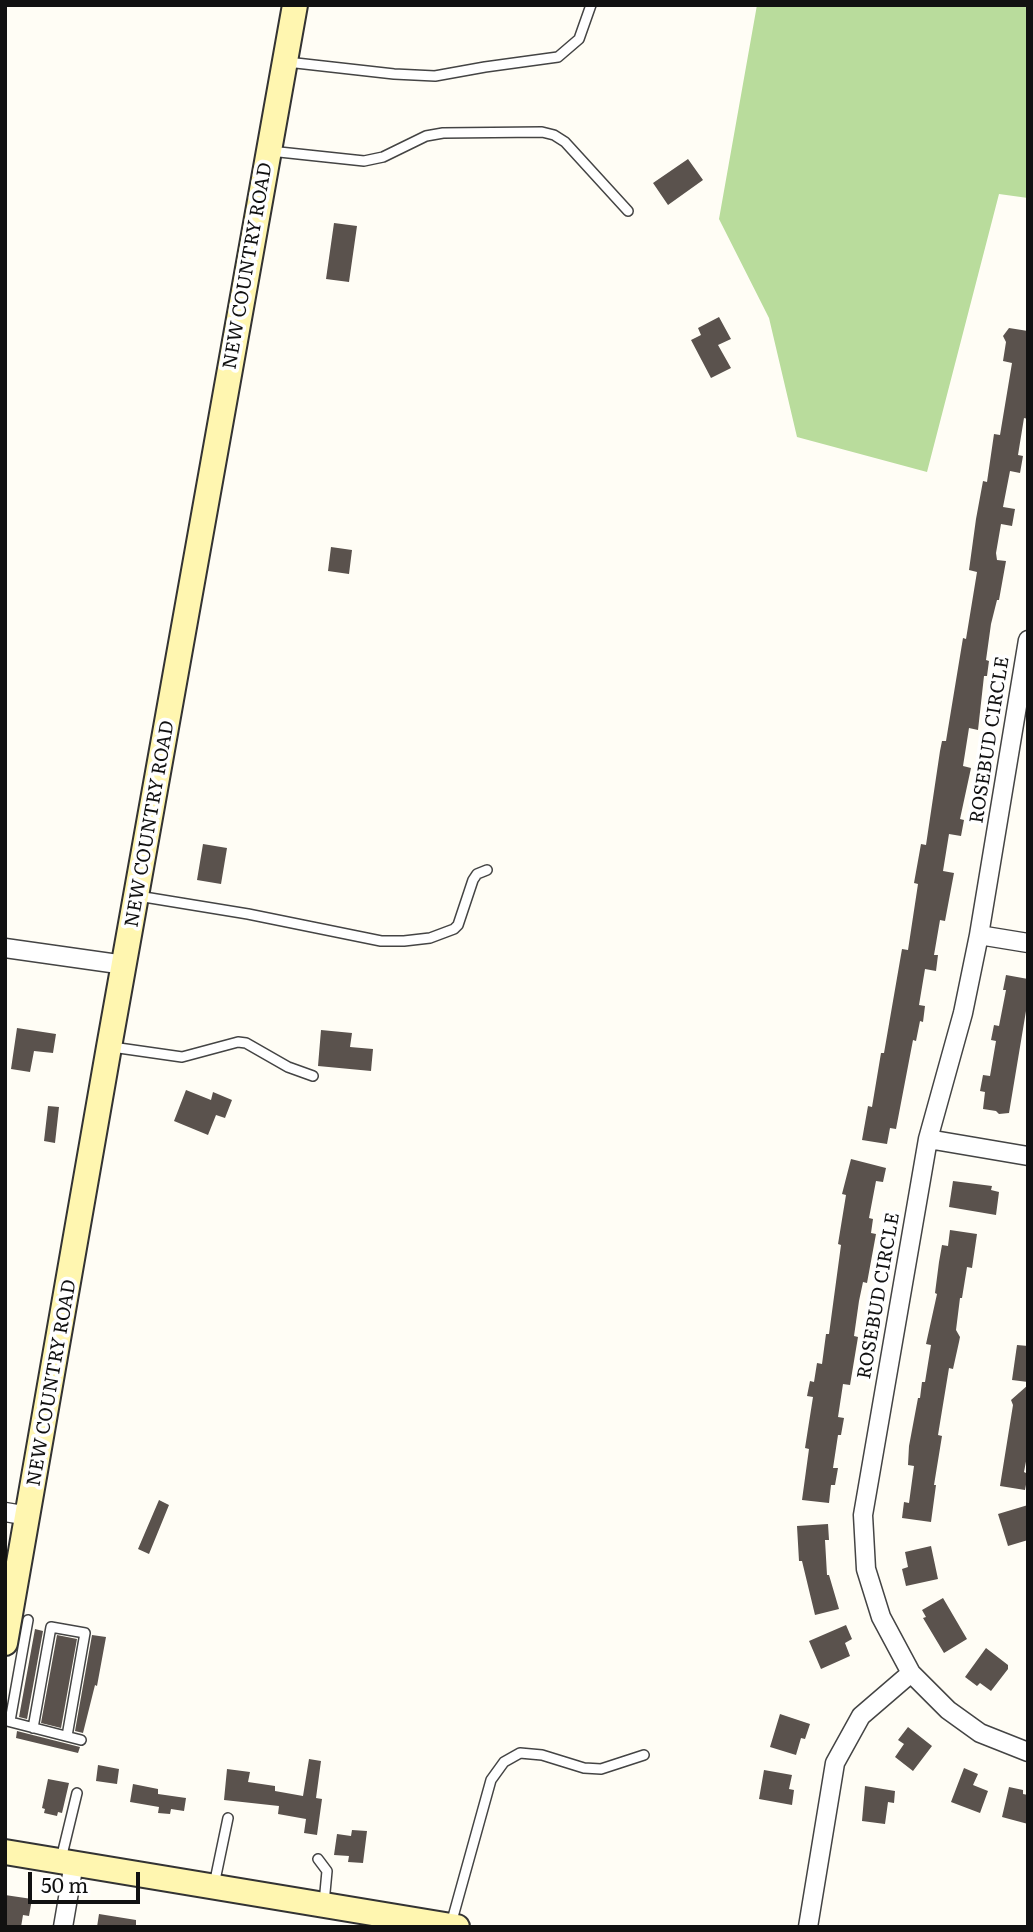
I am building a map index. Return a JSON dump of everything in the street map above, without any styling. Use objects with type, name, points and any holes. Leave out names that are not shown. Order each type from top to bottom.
[{"type":"street","name":"NEW COUNTRY ROAD","points":[[5,1643],[17,1514],[125,965],[295,5]]},
{"type":"street","name":"ROSEBUD CIRCLE","points":[[1028,640],[1020,731],[963,1013],[928,1139],[863,1515],[866,1569],[881,1617],[911,1674],[948,1710],[980,1733],[1028,1752]]},
{"type":"street","points":[[979,935],[1028,943]]},
{"type":"street","points":[[5,948],[125,965]]},
{"type":"street","points":[[928,1139],[1028,1156]]},
{"type":"street","points":[[808,1927],[835,1763],[861,1716],[911,1674]]},
{"type":"street","points":[[5,1852],[453,1926]]},
{"type":"street","points":[[63,1927],[67,1862]]},
{"type":"lane","points":[[285,62],[435,76],[485,66],[558,58],[579,39],[591,5]]},
{"type":"lane","points":[[268,151],[364,161],[383,157],[426,136],[443,133],[542,131],[565,142],[628,211]]},
{"type":"lane","points":[[137,896],[248,914],[381,941],[404,941],[429,938],[454,929],[458,925],[473,880],[477,874],[487,870]]},
{"type":"lane","points":[[109,1047],[182,1057],[238,1042],[246,1043],[288,1067],[313,1076]]},
{"type":"lane","points":[[28,1620],[8,1721],[80,1740]]},
{"type":"lane","points":[[33,1728],[51,1627],[85,1633],[67,1736]]},
{"type":"lane","points":[[453,1926],[491,1780],[504,1762],[520,1754],[542,1755],[584,1768],[601,1769],[644,1755]]},
{"type":"lane","points":[[67,1862],[77,1793]]},
{"type":"lane","points":[[214,1886],[228,1818]]},
{"type":"lane","points":[[318,1859],[327,1871],[324,1905]]},
{"type":"green space","points":[[757,5],[1028,5],[1028,198],[999,194],[927,472],[797,437],[769,318],[719,219]]},
{"type":"building","points":[[688,159],[703,180],[668,205],[653,183]]},
{"type":"building","points":[[334,223],[357,226],[349,282],[326,279]]},
{"type":"building","points":[[719,317],[731,339],[718,345],[731,368],[711,378],[691,340],[701,335],[698,328]]},
{"type":"building","points":[[1009,328],[1028,331],[1028,419],[1024,418],[1018,455],[1023,456],[1020,473],[1010,471],[1003,507],[1015,509],[1012,526],[1001,524],[996,553],[997,560],[1006,561],[999,600],[991,624],[986,660],[989,661],[987,676],[984,676],[978,730],[969,728],[963,766],[971,768],[960,819],[964,820],[961,836],[949,834],[943,871],[954,873],[945,921],[940,920],[934,955],[938,955],[936,971],[925,969],[919,1005],[925,1006],[923,1022],[920,1021],[916,1041],[913,1040],[896,1129],[890,1128],[887,1144],[862,1140],[868,1106],[872,1107],[881,1053],[884,1053],[902,949],[908,950],[918,884],[914,883],[921,844],[926,845],[940,751],[942,741],[946,741],[963,638],[966,639],[977,572],[969,570],[976,519],[983,481],[987,482],[994,434],[1000,435],[1012,363],[1003,361],[1006,342],[1003,336]]},
{"type":"building","points":[[331,547],[352,550],[349,574],[328,571]]},
{"type":"building","points":[[203,844],[227,848],[221,884],[197,880]]},
{"type":"building","points":[[1006,975],[1028,979],[1028,1011],[1009,1113],[999,1114],[983,1109],[985,1092],[980,1091],[983,1075],[990,1076],[996,1041],[991,1040],[994,1025],[999,1026]]},
{"type":"building","points":[[17,1028],[56,1034],[53,1053],[34,1051],[30,1072],[11,1069]]},
{"type":"building","points":[[321,1030],[352,1033],[350,1047],[373,1049],[371,1071],[318,1066]]},
{"type":"building","points":[[186,1090],[211,1100],[213,1092],[232,1100],[225,1118],[216,1115],[208,1135],[174,1121]]},
{"type":"building","points":[[48,1106],[59,1107],[55,1143],[44,1141]]},
{"type":"building","points":[[851,1159],[886,1168],[883,1182],[876,1181],[869,1218],[873,1219],[871,1233],[876,1234],[867,1283],[863,1282],[859,1301],[854,1336],[858,1337],[850,1385],[843,1384],[838,1417],[844,1418],[841,1435],[838,1435],[833,1468],[838,1468],[835,1485],[831,1485],[829,1503],[802,1500],[809,1449],[805,1448],[813,1397],[807,1396],[810,1381],[814,1382],[817,1363],[822,1364],[826,1334],[829,1334],[846,1195],[842,1194]]},
{"type":"building","points":[[953,1181],[992,1186],[991,1190],[999,1192],[996,1215],[949,1207]]},
{"type":"building","points":[[950,1230],[977,1234],[972,1268],[967,1267],[960,1298],[956,1330],[960,1337],[953,1369],[949,1368],[938,1435],[942,1436],[931,1522],[902,1518],[904,1502],[909,1503],[914,1466],[908,1465],[909,1446],[922,1382],[925,1382],[931,1345],[926,1344],[937,1294],[939,1262],[942,1245],[948,1246]]},
{"type":"building","points":[[1017,1345],[1028,1346],[1028,1382],[1012,1380]]},
{"type":"building","points":[[1028,1385],[1028,1451],[1024,1472],[1028,1474],[1025,1490],[1000,1486],[1013,1405],[1011,1400]]},
{"type":"building","points":[[159,1500],[169,1505],[149,1554],[138,1549]]},
{"type":"building","points":[[1028,1505],[1028,1540],[1008,1546],[998,1514]]},
{"type":"building","points":[[828,1524],[829,1540],[825,1540],[827,1575],[839,1609],[815,1615],[802,1561],[799,1561],[797,1526]]},
{"type":"building","points":[[931,1546],[938,1579],[906,1586],[902,1569],[908,1567],[905,1552]]},
{"type":"building","points":[[943,1598],[967,1639],[944,1653],[923,1618],[926,1617],[922,1610]]},
{"type":"building","points":[[846,1625],[852,1639],[845,1643],[850,1656],[821,1669],[809,1641]]},
{"type":"building","points":[[35,1629],[43,1631],[27,1719],[19,1717]]},
{"type":"building","points":[[57,1635],[77,1639],[61,1728],[41,1723]]},
{"type":"building","points":[[92,1635],[106,1637],[97,1686],[95,1685],[83,1733],[75,1731]]},
{"type":"building","points":[[986,1648],[1008,1665],[1008,1669],[991,1691],[980,1683],[977,1686],[965,1677]]},
{"type":"building","points":[[780,1714],[810,1724],[805,1739],[801,1738],[796,1755],[770,1747]]},
{"type":"building","points":[[908,1727],[932,1746],[913,1771],[895,1757],[904,1744],[898,1740]]},
{"type":"building","points":[[17,1731],[80,1747],[78,1753],[16,1738]]},
{"type":"building","points":[[309,1759],[321,1761],[316,1798],[322,1799],[317,1835],[304,1833],[306,1819],[278,1814],[279,1806],[224,1800],[227,1769],[250,1772],[248,1782],[275,1786],[275,1791],[303,1796]]},
{"type":"building","points":[[98,1765],[119,1769],[117,1784],[96,1781]]},
{"type":"building","points":[[964,1768],[978,1774],[973,1785],[988,1791],[980,1813],[951,1802]]},
{"type":"building","points":[[764,1770],[792,1775],[789,1789],[794,1790],[792,1805],[759,1799]]},
{"type":"building","points":[[48,1779],[69,1783],[62,1813],[58,1812],[57,1816],[44,1813],[45,1809],[42,1808]]},
{"type":"building","points":[[133,1784],[158,1789],[158,1794],[186,1798],[184,1811],[171,1809],[170,1814],[158,1813],[159,1807],[130,1802]]},
{"type":"building","points":[[865,1786],[895,1791],[894,1803],[888,1802],[885,1824],[862,1821]]},
{"type":"building","points":[[1009,1787],[1023,1790],[1023,1794],[1028,1795],[1028,1824],[1002,1817]]},
{"type":"building","points":[[352,1830],[367,1831],[363,1863],[348,1862],[349,1856],[334,1855],[337,1834],[351,1836]]},
{"type":"building","points":[[5,1895],[32,1899],[29,1916],[23,1915],[21,1927],[5,1927]]},
{"type":"building","points":[[99,1914],[136,1920],[136,1927],[97,1927]]}]
